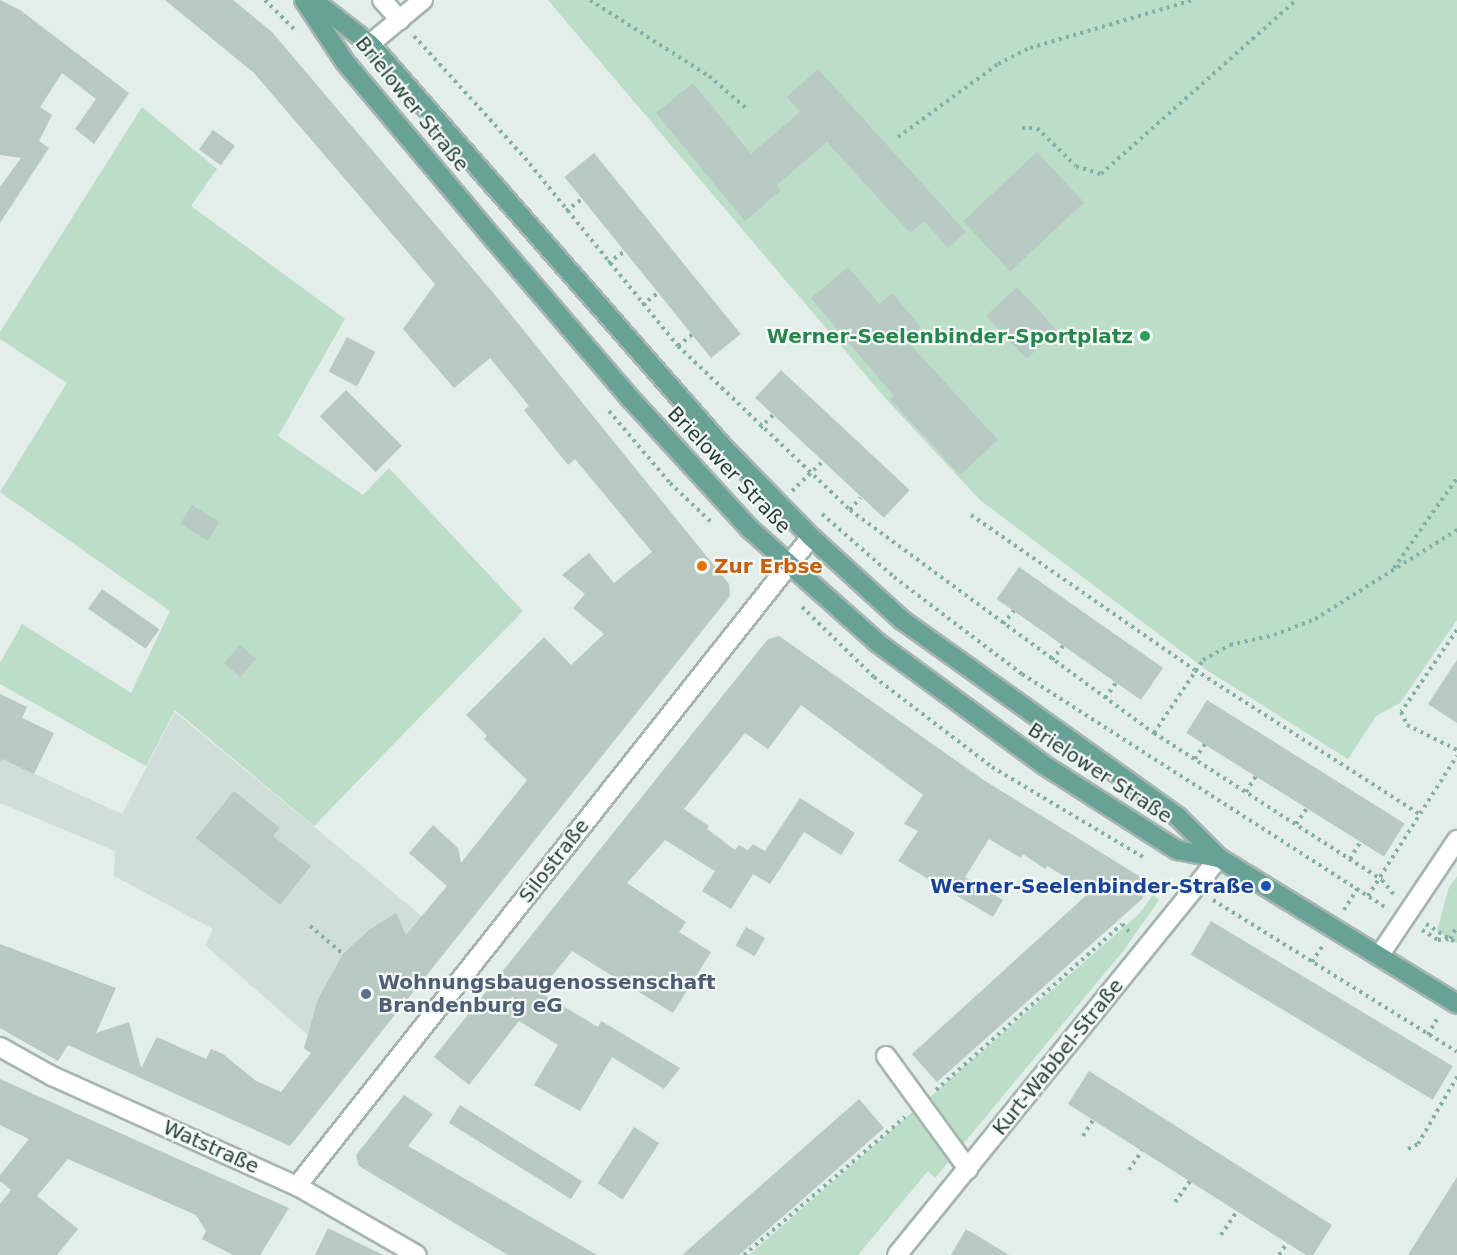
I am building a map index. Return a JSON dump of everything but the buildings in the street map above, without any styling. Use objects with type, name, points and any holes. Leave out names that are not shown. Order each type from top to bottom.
[{"type":"main road","name":"Brielower Straße","points":[[304,0],[345,62],[629,397],[750,529],[913,672],[1044,765],[1177,850],[1219,858]]},
{"type":"main road","name":"Brielower Straße","points":[[313,0],[370,44],[715,438],[810,537],[910,626],[1178,817],[1219,858],[1457,1004]]},
{"type":"street","points":[[382,0],[400,20]]},
{"type":"street","points":[[370,44],[423,0]]},
{"type":"street","name":"Silostraße","points":[[297,1186],[810,537]]},
{"type":"street","points":[[1379,957],[1457,840]]},
{"type":"street","name":"Kurt-Wabbel-Straße","points":[[897,1255],[1219,858]]},
{"type":"street","name":"Watstraße","points":[[0,1047],[52,1076],[297,1186],[417,1255]]},
{"type":"street","points":[[886,1056],[968,1169]]},
{"type":"path","points":[[590,0],[709,76],[747,109]]},
{"type":"path","points":[[898,137],[998,64],[1030,48],[1194,0]]},
{"type":"path","points":[[1022,128],[1037,128],[1076,166],[1101,174],[1296,0]]},
{"type":"path","points":[[400,20],[525,158],[642,305],[678,346],[760,428],[850,510],[1154,733],[1382,880]]},
{"type":"path","points":[[566,211],[582,199]]},
{"type":"path","points":[[608,263],[625,251]]},
{"type":"path","points":[[642,305],[659,292]]},
{"type":"path","points":[[678,346],[693,334]]},
{"type":"path","points":[[760,428],[773,415]]},
{"type":"path","points":[[810,474],[822,462]]},
{"type":"path","points":[[1392,570],[1457,478]]},
{"type":"path","points":[[786,481],[802,496]]},
{"type":"path","points":[[850,510],[860,498]]},
{"type":"path","points":[[819,511],[894,577],[1031,680],[1438,940],[1450,939],[1457,927]]},
{"type":"path","points":[[971,515],[1195,670],[1421,814]]},
{"type":"path","points":[[1154,733],[1203,660],[1230,645],[1274,635],[1315,619],[1457,530]]},
{"type":"path","points":[[1003,624],[1014,611]]},
{"type":"path","points":[[1457,630],[1401,712],[1407,725],[1457,750]]},
{"type":"path","points":[[1052,660],[1063,645]]},
{"type":"path","points":[[1105,698],[1116,683]]},
{"type":"path","points":[[1195,759],[1205,744]]},
{"type":"path","points":[[1368,896],[1382,880],[1457,756]]},
{"type":"path","points":[[1246,792],[1256,776]]},
{"type":"path","points":[[1296,824],[1307,808]]},
{"type":"path","points":[[1350,859],[1361,841]]},
{"type":"path","points":[[744,1255],[920,1104],[1122,924],[1144,950]]},
{"type":"path","points":[[310,926],[343,954]]},
{"type":"path","points":[[1428,1035],[1457,1052]]},
{"type":"path","points":[[1408,1149],[1418,1144],[1457,1077]]},
{"type":"path","points":[[1083,1136],[1093,1120]]},
{"type":"path","points":[[1129,1170],[1142,1150]]},
{"type":"path","points":[[1175,1202],[1190,1181]]},
{"type":"path","points":[[1221,1235],[1237,1211]]},
{"type":"path","points":[[1279,1255],[1287,1243]]},
{"type":"shaded area","points":[[175,712],[453,942],[318,1044],[205,945],[213,929],[114,876],[115,851],[0,803],[0,758],[122,814]]},
{"type":"green space","name":"Werner-Seelenbinder-Sportplatz","points":[[548,0],[1457,0],[1457,620],[1400,703],[1376,716],[1348,759],[1208,671],[980,500],[886,399]]},
{"type":"green space","points":[[142,107],[217,169],[191,206],[345,319],[278,436],[363,495],[389,468],[523,611],[314,826],[175,710],[146,766],[0,684],[0,663],[22,624],[131,693],[170,611],[0,492],[67,383],[0,339],[0,332]]},
{"type":"green space","points":[[1457,876],[1457,943],[1437,931],[1449,887]]},
{"type":"green space","points":[[1153,895],[1159,900],[1124,950],[935,1178],[928,1171],[858,1255],[749,1255],[1139,914]]},
{"type":"place","name":"Werner-Seelenbinder-Sportplatz","points":[[1145,336]]},
{"type":"place","name":"Zur Erbse","points":[[702,566]]},
{"type":"place","name":"Werner-Seelenbinder-Straße","points":[[1266,886]]},
{"type":"place","name":"Wohnungsbaugenossenschaft Brandenburg eG","points":[[366,994]]}]
